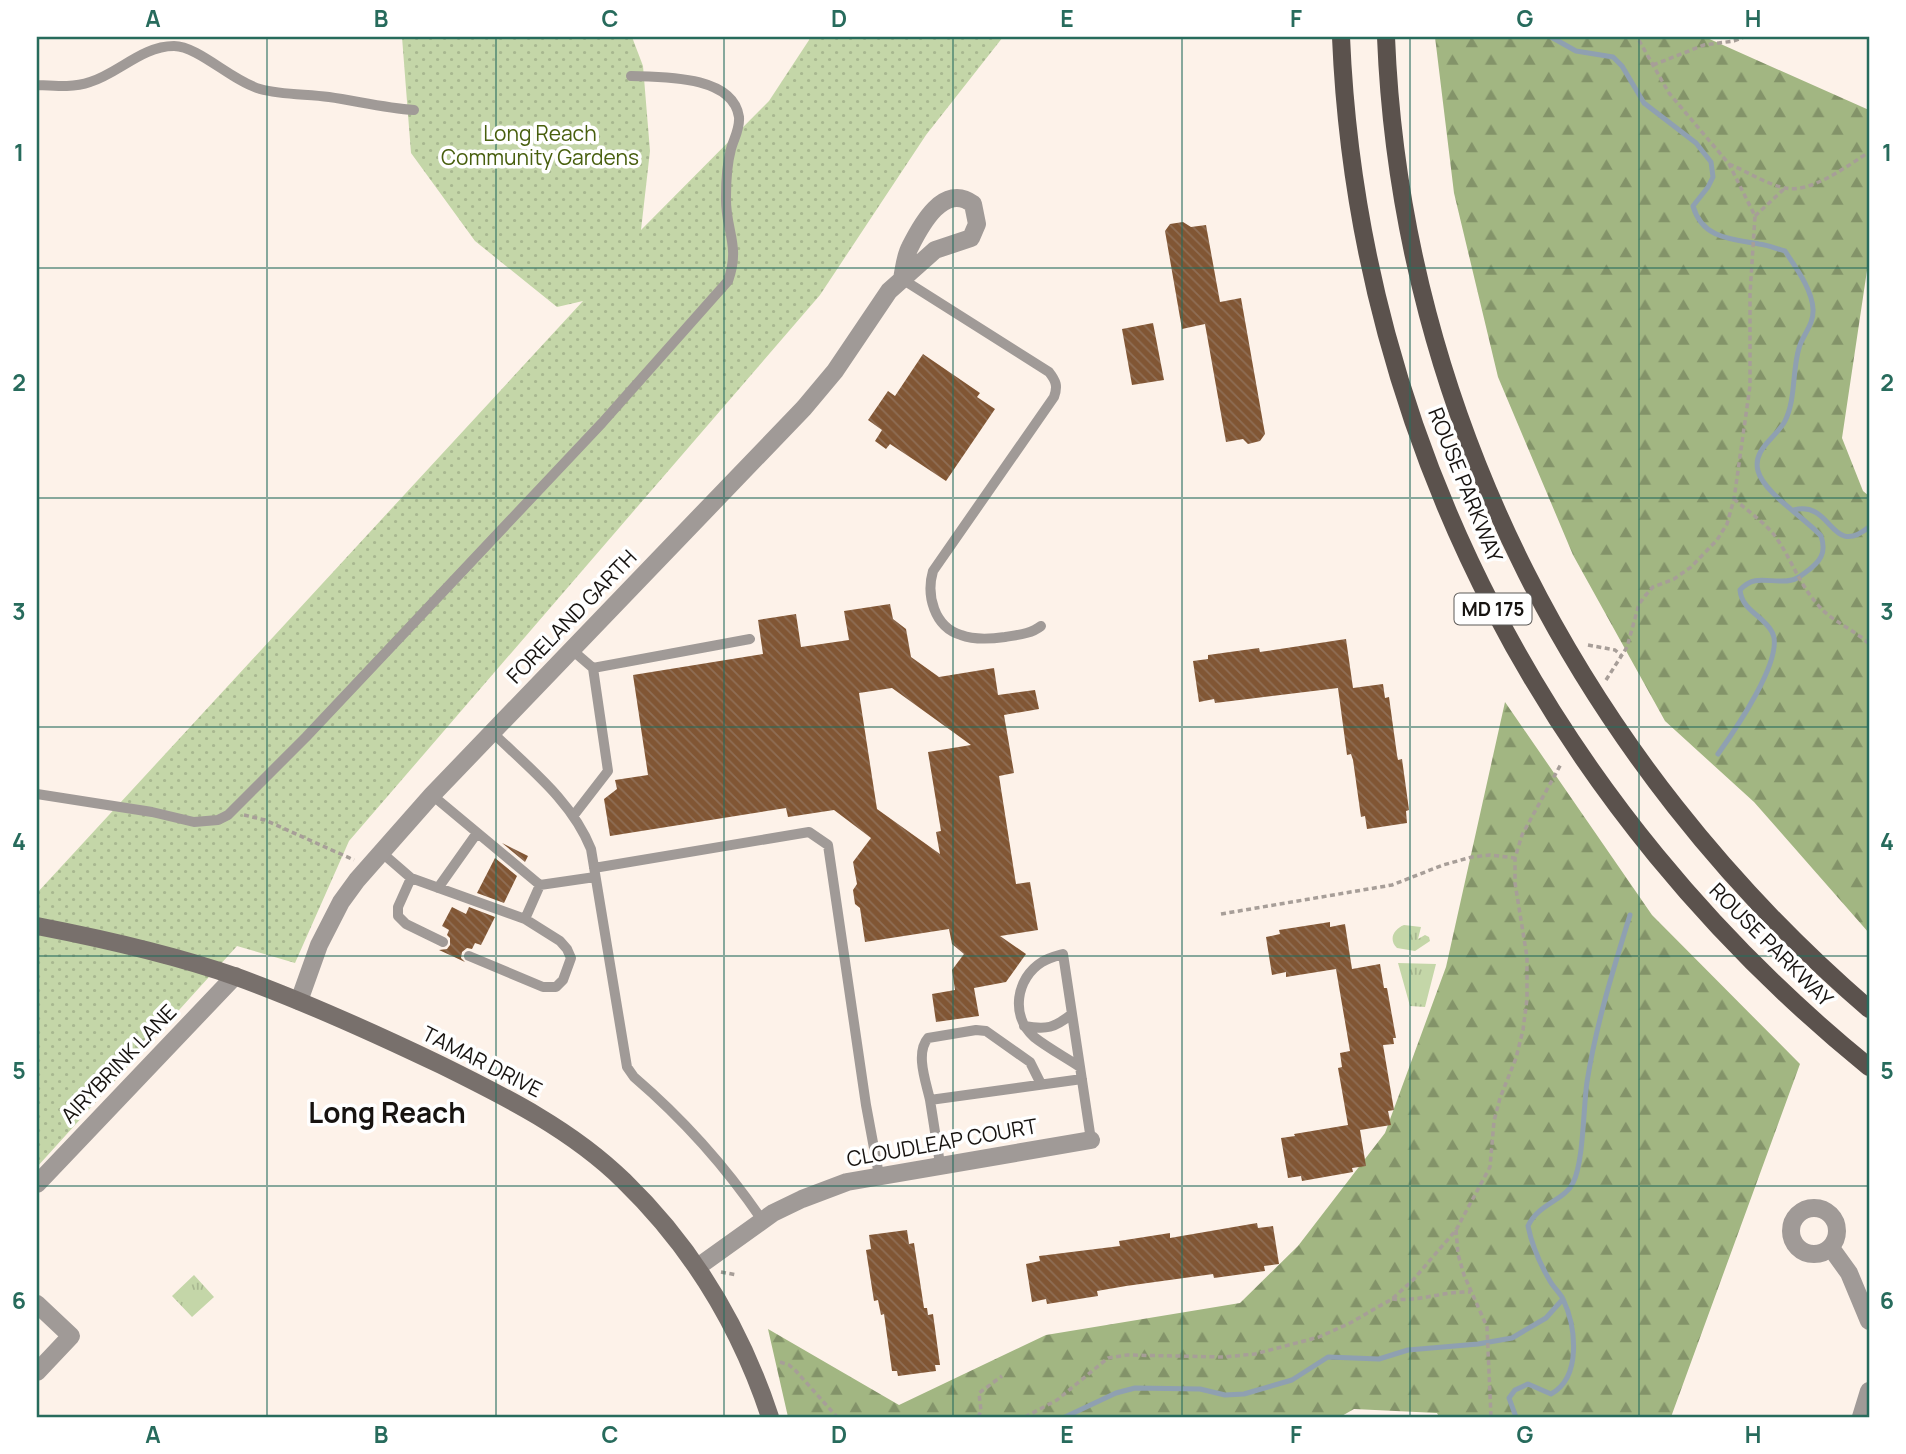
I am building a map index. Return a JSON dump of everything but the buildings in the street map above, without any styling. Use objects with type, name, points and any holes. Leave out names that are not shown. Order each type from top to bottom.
[{"type":"main road","name":"ROUSE PARKWAY","points":[[1342,37],[1350,153],[1362,226],[1393,359],[1436,484],[1461,544],[1499,622],[1539,692],[1593,774],[1645,844],[1688,895],[1753,964],[1792,1002],[1869,1068]]},
{"type":"main road","name":"ROUSE PARKWAY","points":[[1386,37],[1388,82],[1404,204],[1437,347],[1475,455],[1541,603],[1580,672],[1679,815],[1777,924],[1824,971],[1869,1009]]},
{"type":"street","name":"FORELAND GARTH","points":[[299,1002],[329,923],[341,902],[369,866],[432,795],[804,408],[835,371],[889,291],[935,250],[971,238],[977,224],[973,204],[958,198],[948,198],[933,210],[909,248],[902,279]]},
{"type":"street","name":"TAMAR DRIVE","points":[[37,926],[128,945],[235,976],[399,1045],[506,1097],[556,1127],[623,1180],[672,1232],[699,1266],[746,1354],[770,1417]]},
{"type":"street","name":"AIRYBRINK LANE","points":[[37,1184],[235,976]]},
{"type":"street","name":"CLOUDLEAP COURT","points":[[699,1266],[762,1220],[802,1199],[847,1182],[1091,1140]]},
{"type":"street","points":[[1831,1248],[1849,1273],[1869,1321]]},
{"type":"street","points":[[37,1304],[71,1336],[37,1371]]},
{"type":"street","points":[[1861,1417],[1869,1391]]},
{"type":"lane","points":[[37,85],[65,86],[93,81],[152,50],[176,46],[195,53],[231,76],[258,89],[414,110]]},
{"type":"lane","points":[[37,794],[152,811],[194,822],[218,820],[232,813],[602,423],[728,281],[735,253],[725,206],[731,147],[738,132],[739,118],[736,110],[729,99],[699,81],[631,76]]},
{"type":"lane","points":[[902,279],[1049,372],[1056,380],[1054,397],[933,572],[929,585],[936,615],[946,627],[959,635],[992,638],[1020,635],[1037,630],[1041,626]]},
{"type":"lane","points":[[593,668],[750,639]]},
{"type":"lane","points":[[572,650],[593,668],[608,771],[574,815]]},
{"type":"lane","points":[[493,733],[565,803],[583,827],[592,849],[627,1067],[634,1077],[692,1130],[762,1220]]},
{"type":"lane","points":[[432,795],[540,885]]},
{"type":"lane","points":[[540,885],[809,832],[828,845],[866,1105],[879,1175]]},
{"type":"lane","points":[[438,888],[477,833]]},
{"type":"lane","points":[[382,852],[411,878],[525,919],[560,941],[571,958],[563,979],[550,989],[469,956]]},
{"type":"lane","points":[[411,878],[398,907],[398,916],[406,924],[443,942]]},
{"type":"lane","points":[[525,919],[540,885]]},
{"type":"lane","points":[[1080,1067],[1034,1037],[1024,1026],[1019,1011],[1018,998],[1027,976],[1040,963],[1063,954],[1091,1140]]},
{"type":"lane","points":[[1024,1026],[1043,1029],[1051,1027],[1072,1014]]},
{"type":"lane","points":[[940,1164],[922,1056],[924,1042],[928,1038],[976,1030],[986,1031],[1030,1062],[1041,1084]]},
{"type":"lane","points":[[930,1100],[1082,1079]]},
{"type":"path","points":[[1606,680],[1627,647],[1639,604],[1653,587],[1674,579],[1691,567],[1717,541],[1727,524],[1734,499],[1750,386],[1755,216],[1729,164],[1669,93],[1637,37]]},
{"type":"path","points":[[1653,65],[1704,45],[1744,37]]},
{"type":"path","points":[[1729,164],[1785,189],[1804,188],[1821,181],[1869,152]]},
{"type":"path","points":[[1755,216],[1785,189]]},
{"type":"path","points":[[1734,499],[1774,536],[1806,590],[1831,619],[1849,628],[1869,645]]},
{"type":"path","points":[[1562,641],[1615,650],[1622,656]]},
{"type":"path","points":[[1026,1417],[1057,1400],[1108,1358],[1127,1355],[1223,1357],[1255,1354],[1319,1337],[1392,1299],[1413,1280],[1456,1230],[1490,1167],[1494,1121],[1524,1030],[1527,957],[1515,883],[1515,858],[1522,835],[1561,764]]},
{"type":"path","points":[[232,813],[265,820],[369,866]]},
{"type":"path","points":[[1221,914],[1392,885],[1472,857],[1490,855],[1515,858]]},
{"type":"path","points":[[1456,1230],[1458,1254],[1487,1327],[1491,1417]]},
{"type":"path","points":[[1392,1299],[1412,1301],[1452,1291],[1471,1292]]},
{"type":"path","points":[[780,1362],[789,1365],[837,1417]]},
{"type":"path","points":[[978,1417],[981,1411],[979,1393],[1002,1376]]},
{"type":"green space","name":"Long Reach Community Gardens","points":[[402,37],[632,37],[643,66],[650,151],[641,230],[769,101],[811,37],[1003,37],[926,135],[820,295],[349,841],[295,963],[237,946],[37,1167],[37,893],[583,301],[557,307],[475,241],[411,153]]},
{"type":"green space","points":[[1435,37],[1705,37],[1869,110],[1869,257],[1842,438],[1863,491],[1869,496],[1869,933],[1754,802],[1665,721],[1573,555],[1498,377],[1454,193]]},
{"type":"green space","points":[[1505,702],[1652,915],[1800,1064],[1671,1417],[1439,1417],[1437,1413],[1354,1409],[1340,1417],[788,1417],[768,1329],[899,1405],[1046,1335],[1240,1303],[1298,1246],[1385,1133],[1446,967]]},
{"type":"green space","points":[[1404,925],[1421,927],[1418,939],[1425,935],[1430,941],[1415,951],[1397,948],[1393,935]]},
{"type":"green space","points":[[1398,963],[1436,964],[1425,1007],[1410,1006]]},
{"type":"green space","points":[[194,1275],[214,1297],[192,1317],[172,1296]]},
{"type":"waterway","points":[[1551,37],[1576,51],[1613,57],[1622,66],[1644,103],[1696,143],[1711,162],[1713,177],[1693,206],[1703,225],[1718,235],[1785,251],[1803,279],[1812,301],[1812,320],[1799,348],[1785,421],[1762,450],[1757,463],[1758,471],[1768,488],[1821,536],[1823,552],[1815,565],[1796,579],[1758,580],[1740,590],[1745,603],[1772,632],[1772,659],[1756,694],[1718,754]]},
{"type":"waterway","points":[[1794,510],[1807,509],[1817,513],[1838,533],[1846,536],[1856,535],[1869,527]]},
{"type":"waterway","points":[[1516,1417],[1509,1398],[1515,1390],[1528,1384],[1551,1394],[1561,1386],[1572,1364],[1573,1337],[1567,1310],[1540,1261],[1528,1226],[1538,1212],[1569,1189],[1577,1173],[1595,1040],[1630,915]]},
{"type":"waterway","points":[[1065,1417],[1116,1393],[1135,1388],[1200,1389],[1225,1395],[1244,1394],[1292,1380],[1328,1357],[1379,1359],[1408,1350],[1512,1338],[1546,1318],[1563,1299]]},
{"type":"district","name":"Long Reach","points":[[387,1113]]}]
